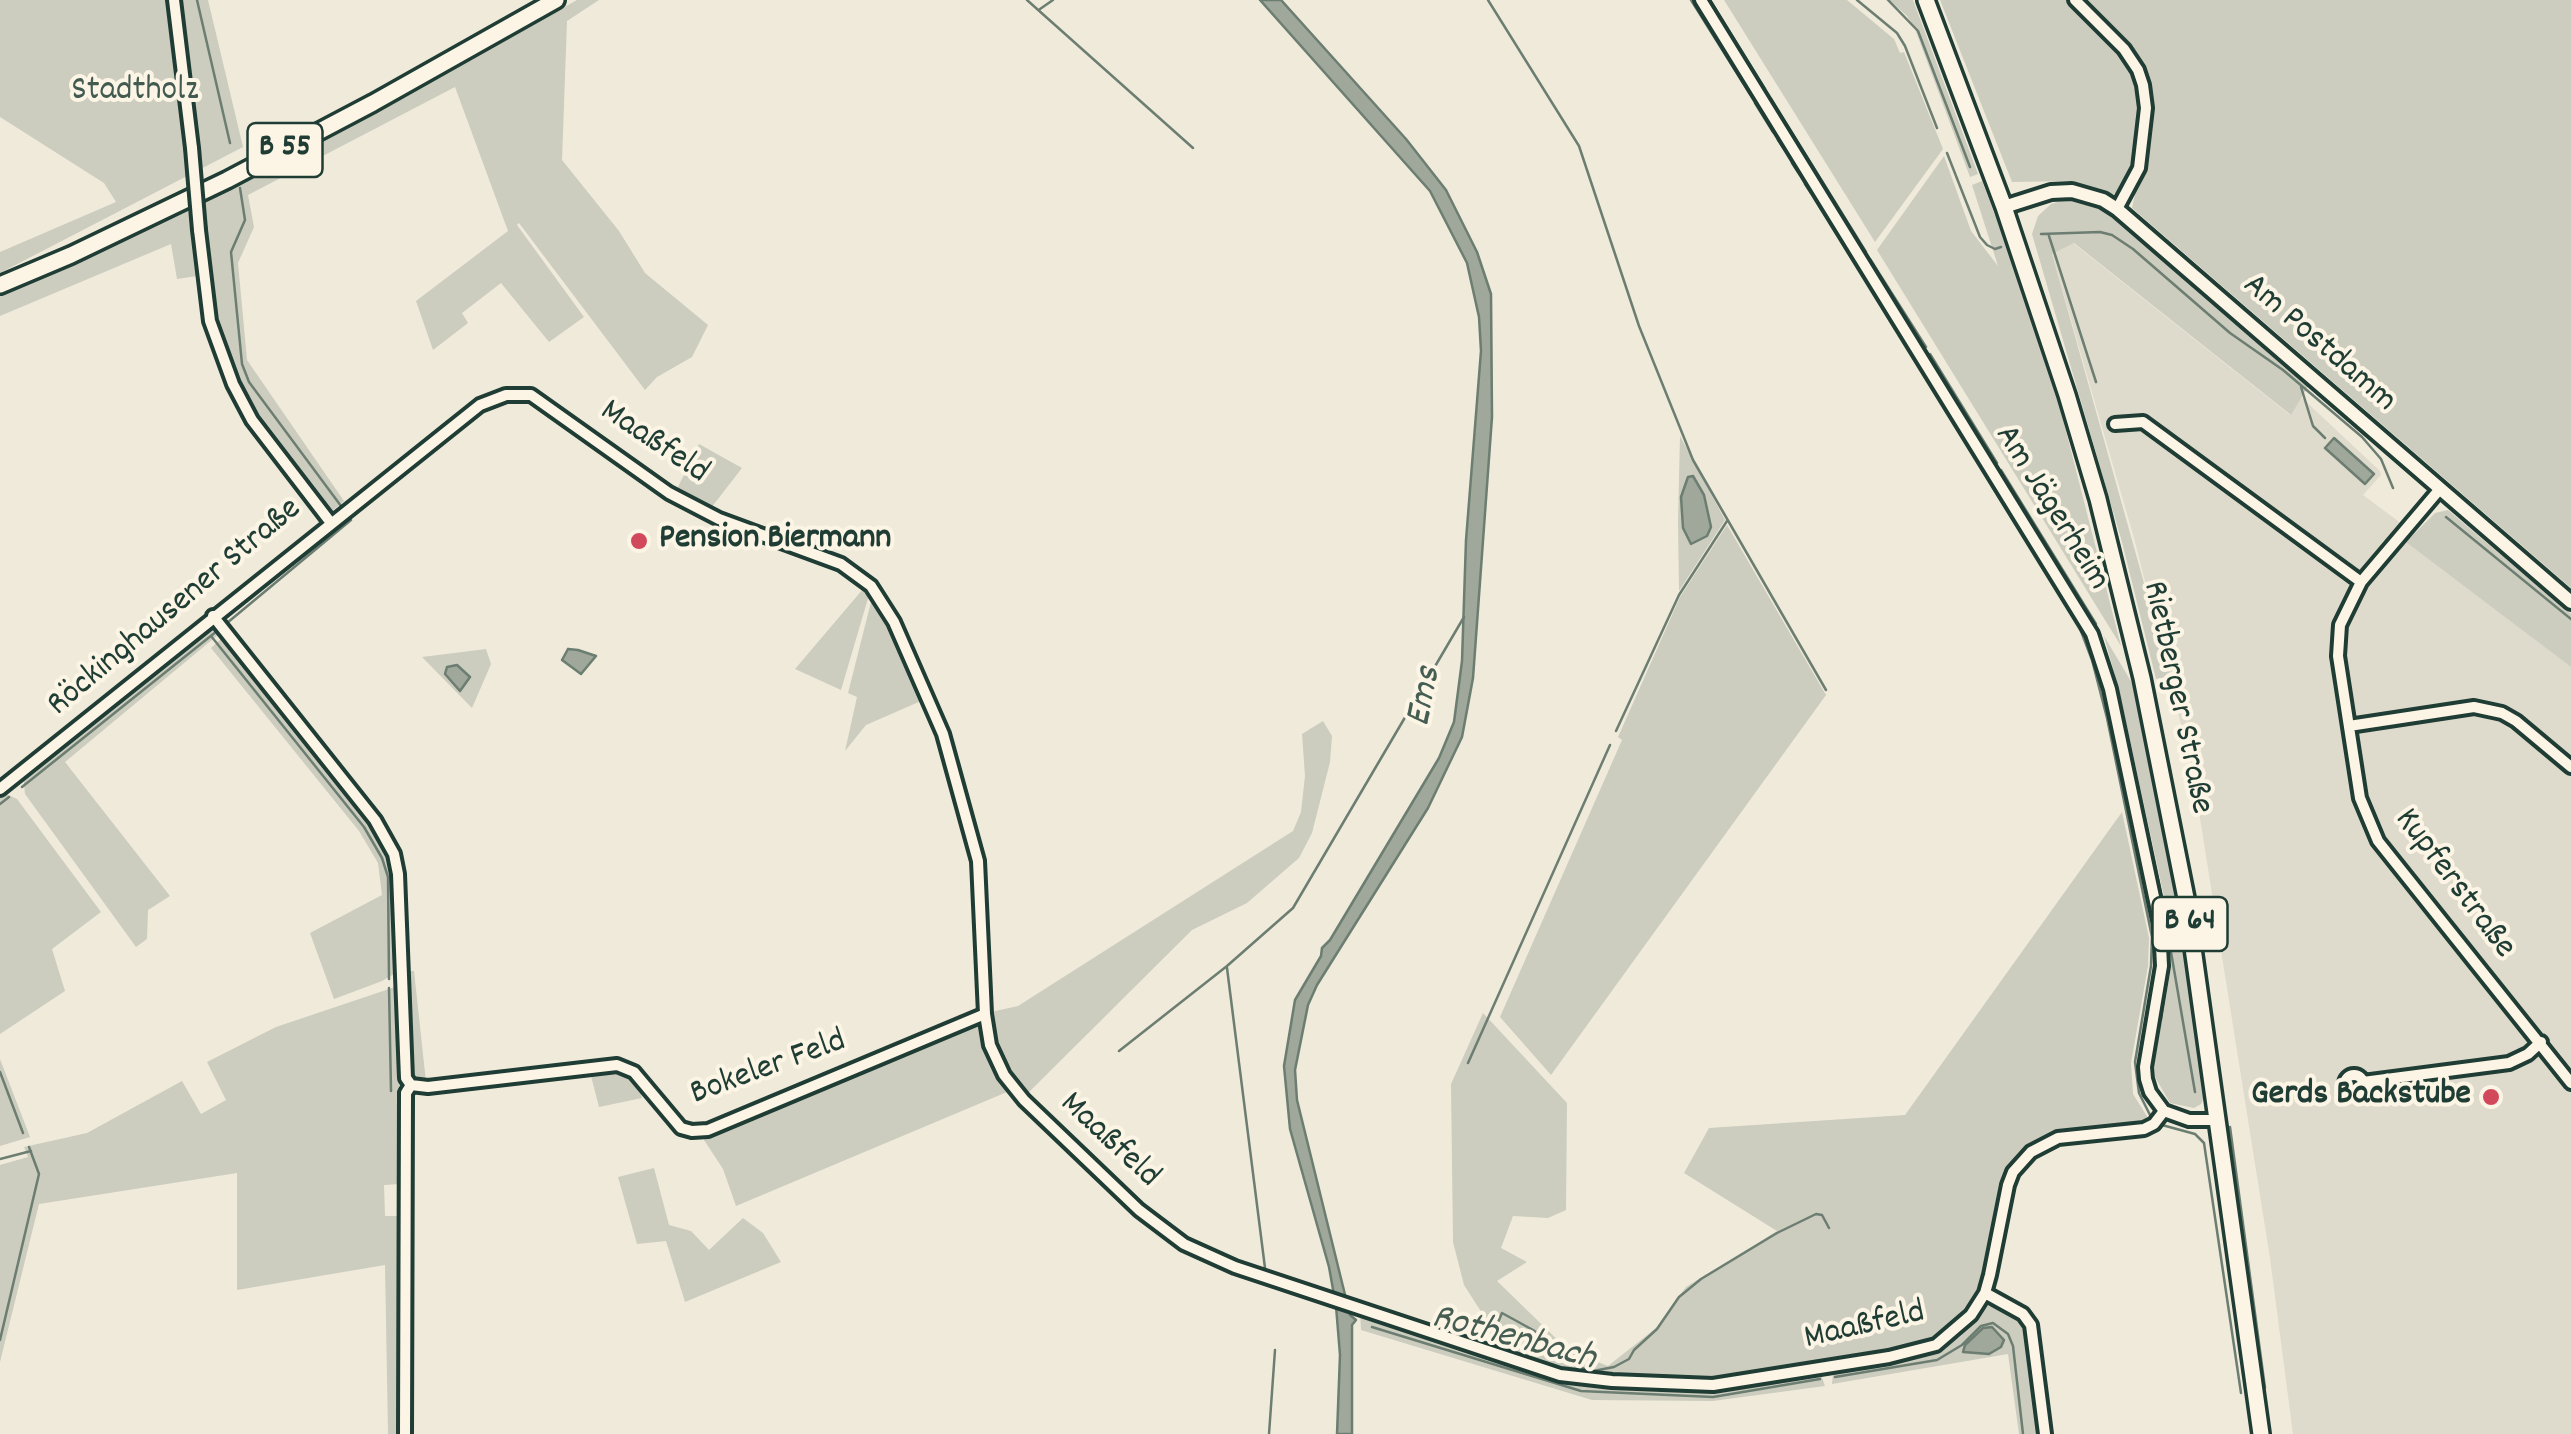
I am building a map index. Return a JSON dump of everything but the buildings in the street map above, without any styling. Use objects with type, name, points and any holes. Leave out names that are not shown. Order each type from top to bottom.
[{"type":"main road","name":"B 55","points":[[0,284],[71,255],[227,180],[373,104],[556,0]]},
{"type":"main road","name":"Rietberger Straße","points":[[1926,0],[2004,207],[2083,447],[2136,649],[2186,898],[2261,1434]]},
{"type":"street","name":"Röckinghausener Straße","points":[[0,789],[331,522],[252,420],[233,384],[210,320],[174,0]]},
{"type":"street","name":"Am Jägerheim","points":[[1700,0],[2092,634],[2110,688],[2160,925],[2162,966],[2145,1067],[2150,1092],[2164,1111]]},
{"type":"street","points":[[2075,0],[2124,49],[2143,85],[2146,115],[2140,168],[2118,210]]},
{"type":"street","name":"Am Postdamm","points":[[2004,207],[2050,192],[2072,191],[2103,200],[2118,210],[2571,602]]},
{"type":"street","name":"Maaßfeld","points":[[331,522],[480,405],[520,393],[542,400],[669,493],[719,519],[842,564],[870,586],[894,622],[943,734],[978,861],[985,1014],[990,1044],[1014,1087],[1138,1210],[1184,1244],[1236,1267],[1560,1374],[1612,1381],[1713,1385],[1889,1357],[1936,1345],[1971,1314],[1985,1293],[2008,1185],[2021,1161],[2042,1144],[2058,1138],[2144,1129],[2164,1111]]},
{"type":"street","points":[[2115,424],[2144,422],[2360,582]]},
{"type":"street","name":"Kupferstraße","points":[[2438,490],[2360,582],[2347,604],[2338,638],[2360,798],[2378,841],[2571,1083]]},
{"type":"street","points":[[214,616],[375,820],[394,854],[406,1078],[411,1085],[406,1093],[405,1434]]},
{"type":"street","points":[[2349,726],[2474,706],[2516,721],[2571,767]]},
{"type":"street","name":"Bokeler Feld","points":[[411,1085],[428,1087],[616,1065],[634,1072],[682,1128],[692,1132],[708,1130],[985,1014]]},
{"type":"street","points":[[2363,1082],[2509,1063],[2541,1042]]},
{"type":"street","points":[[2164,1111],[2190,1120],[2218,1120]]},
{"type":"street","points":[[1985,1293],[2023,1314],[2031,1325],[2045,1434]]},
{"type":"shaded area","points":[[1260,0],[1281,0],[1406,139],[1446,190],[1477,252],[1491,294],[1492,417],[1473,678],[1462,737],[1428,808],[1317,985],[1308,1005],[1295,1070],[1297,1100],[1350,1315],[1356,1320],[1352,1325],[1352,1434],[1337,1434],[1340,1355],[1336,1306],[1329,1267],[1290,1129],[1284,1066],[1295,1000],[1322,948],[1439,758],[1454,722],[1462,661],[1466,540],[1481,351],[1479,317],[1467,263],[1430,191]]},
{"type":"shaded area","points":[[2073,243],[2290,415],[2301,397],[2380,471],[2381,475],[2363,495],[2414,533],[2407,541],[2571,667],[2571,1434],[2293,1434],[2270,1258],[2192,768],[2134,538],[2052,254]]},
{"type":"shaded area","points":[[2334,438],[2374,474],[2365,484],[2325,448]]},
{"type":"shaded area","points":[[1693,476],[1704,495],[1711,527],[1707,536],[1691,544],[1683,528],[1681,497],[1688,477]]},
{"type":"shaded area","points":[[568,649],[596,656],[581,674],[562,660]]},
{"type":"shaded area","points":[[457,665],[470,677],[460,691],[445,674],[447,667]]},
{"type":"shaded area","points":[[1992,1327],[2004,1340],[2001,1347],[1989,1354],[1963,1352],[1983,1328]]},
{"type":"green space","name":"Stadtholz","points":[[0,0],[208,0],[243,147],[0,273],[0,252],[116,202],[104,183],[0,117]]},
{"type":"green space","points":[[577,0],[599,0],[567,21],[562,160],[619,231],[645,273],[708,325],[692,357],[657,377],[645,390],[519,223],[584,317],[549,342],[501,283],[462,313],[468,323],[433,350],[416,301],[508,231],[455,87],[248,195],[254,227],[238,263],[247,360],[344,501],[330,513],[259,418],[222,341],[211,295],[203,201],[377,112]]},
{"type":"green space","points":[[1724,0],[1847,0],[1894,39],[1900,53],[1904,52],[1943,149],[1875,242]]},
{"type":"green space","points":[[1889,0],[1913,0],[1978,174],[1970,177],[1915,29]]},
{"type":"green space","points":[[1940,0],[2571,0],[2571,588],[2132,208],[2135,194],[2125,185],[2114,194],[2107,194],[2072,181],[2012,182]]},
{"type":"green space","points":[[1944,156],[1971,231],[1998,266],[1972,185],[1982,181],[2004,239],[2058,400],[2121,646],[1877,250]]},
{"type":"green space","points":[[2082,200],[2115,217],[2310,383],[2291,415],[2074,243],[2052,254],[2170,676],[2156,679],[2122,542],[2032,234],[2038,216],[2051,204]]},
{"type":"green space","points":[[189,208],[197,276],[177,279],[171,244],[0,316],[0,295]]},
{"type":"green space","points":[[1680,436],[1725,520],[1679,591],[1678,521]]},
{"type":"green space","points":[[699,444],[742,468],[711,508],[677,489]]},
{"type":"green space","points":[[2448,510],[2571,614],[2571,667],[2406,542],[2435,513]]},
{"type":"green space","points":[[1727,525],[1826,695],[1551,1075],[1500,1017],[1622,740],[1618,737],[1680,597]]},
{"type":"green space","points":[[863,589],[869,595],[841,690],[795,669]]},
{"type":"green space","points":[[871,602],[887,627],[921,701],[866,725],[845,751],[857,697],[848,693]]},
{"type":"green space","points":[[210,623],[219,634],[65,762],[170,896],[148,910],[147,939],[136,947],[25,794],[23,775]]},
{"type":"green space","points":[[2104,636],[2132,683],[2173,878],[2205,1095],[2194,1108],[2170,1103],[2155,1077],[2171,967],[2170,924]]},
{"type":"green space","points":[[222,638],[368,821],[389,853],[394,875],[398,966],[394,974],[382,981],[334,999],[310,933],[382,895],[378,863],[359,831],[211,648]]},
{"type":"green space","points":[[486,649],[491,664],[472,708],[422,657]]},
{"type":"green space","points":[[1323,721],[1332,736],[1330,762],[1312,833],[1299,858],[1247,903],[1192,930],[1026,1095],[1008,1073],[994,1042],[991,1012],[1018,1006],[1293,831],[1301,812],[1305,776],[1302,734]]},
{"type":"green space","points":[[4,793],[17,799],[101,912],[52,949],[65,991],[0,1034],[0,796]]},
{"type":"green space","points":[[2122,812],[2149,938],[2148,966],[2131,1063],[2133,1094],[2148,1118],[2129,1128],[2070,1131],[2040,1140],[2025,1151],[2002,1184],[1979,1292],[1949,1327],[1932,1340],[1889,1352],[1714,1378],[1605,1375],[1561,1369],[1490,1344],[1489,1324],[1464,1285],[1453,1242],[1451,1084],[1483,1013],[1567,1103],[1566,1210],[1548,1218],[1513,1216],[1501,1248],[1527,1262],[1497,1281],[1568,1350],[1608,1366],[1656,1328],[1686,1287],[1777,1231],[1684,1173],[1709,1128],[1905,1115]]},
{"type":"green space","points":[[407,971],[414,971],[426,1082],[420,1083],[411,1073]]},
{"type":"green space","points":[[395,987],[399,990],[400,1184],[384,1185],[385,1216],[399,1216],[402,1434],[388,1434],[385,1265],[237,1290],[237,1173],[39,1204],[0,1362],[0,1165],[28,1157],[24,1147],[87,1133],[182,1081],[201,1114],[226,1100],[207,1062],[276,1027]]},
{"type":"green space","points":[[975,1023],[980,1027],[997,1079],[1007,1092],[736,1206],[705,1135]]},
{"type":"green space","points":[[0,1059],[30,1137],[0,1146]]},
{"type":"green space","points":[[621,1069],[638,1081],[642,1098],[599,1107],[590,1072]]},
{"type":"green space","points":[[654,1168],[669,1225],[691,1231],[709,1250],[743,1218],[763,1233],[781,1262],[685,1302],[666,1241],[637,1244],[618,1177]]},
{"type":"green space","points":[[1985,1306],[2004,1306],[2027,1327],[2042,1434],[2019,1434],[2008,1354],[1832,1384],[1833,1372],[1892,1364],[1939,1350],[1961,1336]]},
{"type":"green space","points":[[1360,1311],[1602,1384],[1714,1390],[1821,1375],[1825,1386],[1713,1401],[1592,1400],[1361,1330]]},
{"type":"waterway","points":[[197,0],[230,143]]},
{"type":"waterway","points":[[1027,0],[1193,148]]},
{"type":"waterway","points":[[1040,9],[1053,0]]},
{"type":"waterway","points":[[1488,0],[1579,146],[1639,326],[1693,460],[1826,690]]},
{"type":"waterway","points":[[1691,0],[1750,94]]},
{"type":"waterway","points":[[1710,0],[1765,89]]},
{"type":"waterway","points":[[1857,0],[1897,33],[1937,128]]},
{"type":"waterway","points":[[1888,0],[1918,31],[1970,167]]},
{"type":"waterway","points":[[1771,99],[1866,252]]},
{"type":"waterway","points":[[1755,103],[1773,132]]},
{"type":"waterway","points":[[1778,140],[1785,150]]},
{"type":"waterway","points":[[1947,153],[1980,237],[1995,249],[2001,247]]},
{"type":"waterway","points":[[1792,163],[1798,172]]},
{"type":"waterway","points":[[1805,184],[1811,193]]},
{"type":"waterway","points":[[240,188],[245,220],[231,252],[242,364],[249,382],[341,506]]},
{"type":"waterway","points":[[1815,199],[1821,209]]},
{"type":"waterway","points":[[2138,216],[2420,460]]},
{"type":"waterway","points":[[2041,234],[2100,232],[2133,249],[2230,333],[2283,370],[2362,437],[2381,459],[2393,488]]},
{"type":"waterway","points":[[2049,236],[2096,382]]},
{"type":"waterway","points":[[1849,254],[1857,266]]},
{"type":"waterway","points":[[1870,259],[1926,347]]},
{"type":"waterway","points":[[1877,299],[1985,472]]},
{"type":"waterway","points":[[1930,354],[1997,463]]},
{"type":"waterway","points":[[2301,387],[2313,426],[2325,438]]},
{"type":"waterway","points":[[352,499],[448,421]]},
{"type":"waterway","points":[[2430,469],[2560,582]]},
{"type":"waterway","points":[[2001,470],[2096,624]]},
{"type":"waterway","points":[[1994,486],[2079,626],[2107,718],[2152,937],[2135,1062],[2139,1093],[2151,1117]]},
{"type":"waterway","points":[[227,623],[351,520],[348,516]]},
{"type":"waterway","points":[[2446,517],[2571,619]]},
{"type":"waterway","points":[[1616,731],[1679,595],[1727,521]]},
{"type":"waterway","points":[[0,782],[269,565]]},
{"type":"waterway","points":[[2567,588],[2571,591]]},
{"type":"waterway","name":"Ems","points":[[1119,1051],[1293,908],[1464,617]]},
{"type":"waterway","points":[[22,787],[217,631]]},
{"type":"waterway","points":[[2100,634],[2117,690],[2168,926],[2168,969],[2161,1019]]},
{"type":"waterway","points":[[211,636],[364,827],[382,858],[388,877],[389,979]]},
{"type":"waterway","points":[[1468,1063],[1610,745]]},
{"type":"waterway","points":[[0,804],[9,797]]},
{"type":"waterway","points":[[2171,952],[2195,1092]]},
{"type":"waterway","points":[[1227,968],[1265,1268]]},
{"type":"waterway","points":[[389,988],[391,1091]]},
{"type":"waterway","points":[[0,1072],[23,1133]]},
{"type":"waterway","points":[[2162,1125],[2195,1134],[2204,1143],[2241,1393]]},
{"type":"waterway","points":[[2230,1127],[2265,1388]]},
{"type":"waterway","points":[[0,1340],[39,1174],[29,1147]]},
{"type":"waterway","points":[[0,1159],[31,1151]]},
{"type":"waterway","points":[[1493,1334],[1502,1313],[1533,1330],[1588,1372],[1614,1367],[1629,1359],[1679,1297],[1701,1279],[1816,1214],[1822,1215],[1829,1228]]},
{"type":"waterway","name":"Rothenbach","points":[[1835,1377],[1937,1360],[1962,1345],[1981,1326],[1993,1323],[2008,1334],[2013,1346],[2023,1434]]},
{"type":"waterway","name":"Rothenbach","points":[[1372,1327],[1581,1391],[1713,1397],[1820,1379]]},
{"type":"waterway","points":[[1269,1434],[1275,1350]]},
{"type":"place","name":"Pension Biermann","points":[[639,541]]},
{"type":"place","name":"Gerds Backstube","points":[[2491,1097]]}]
